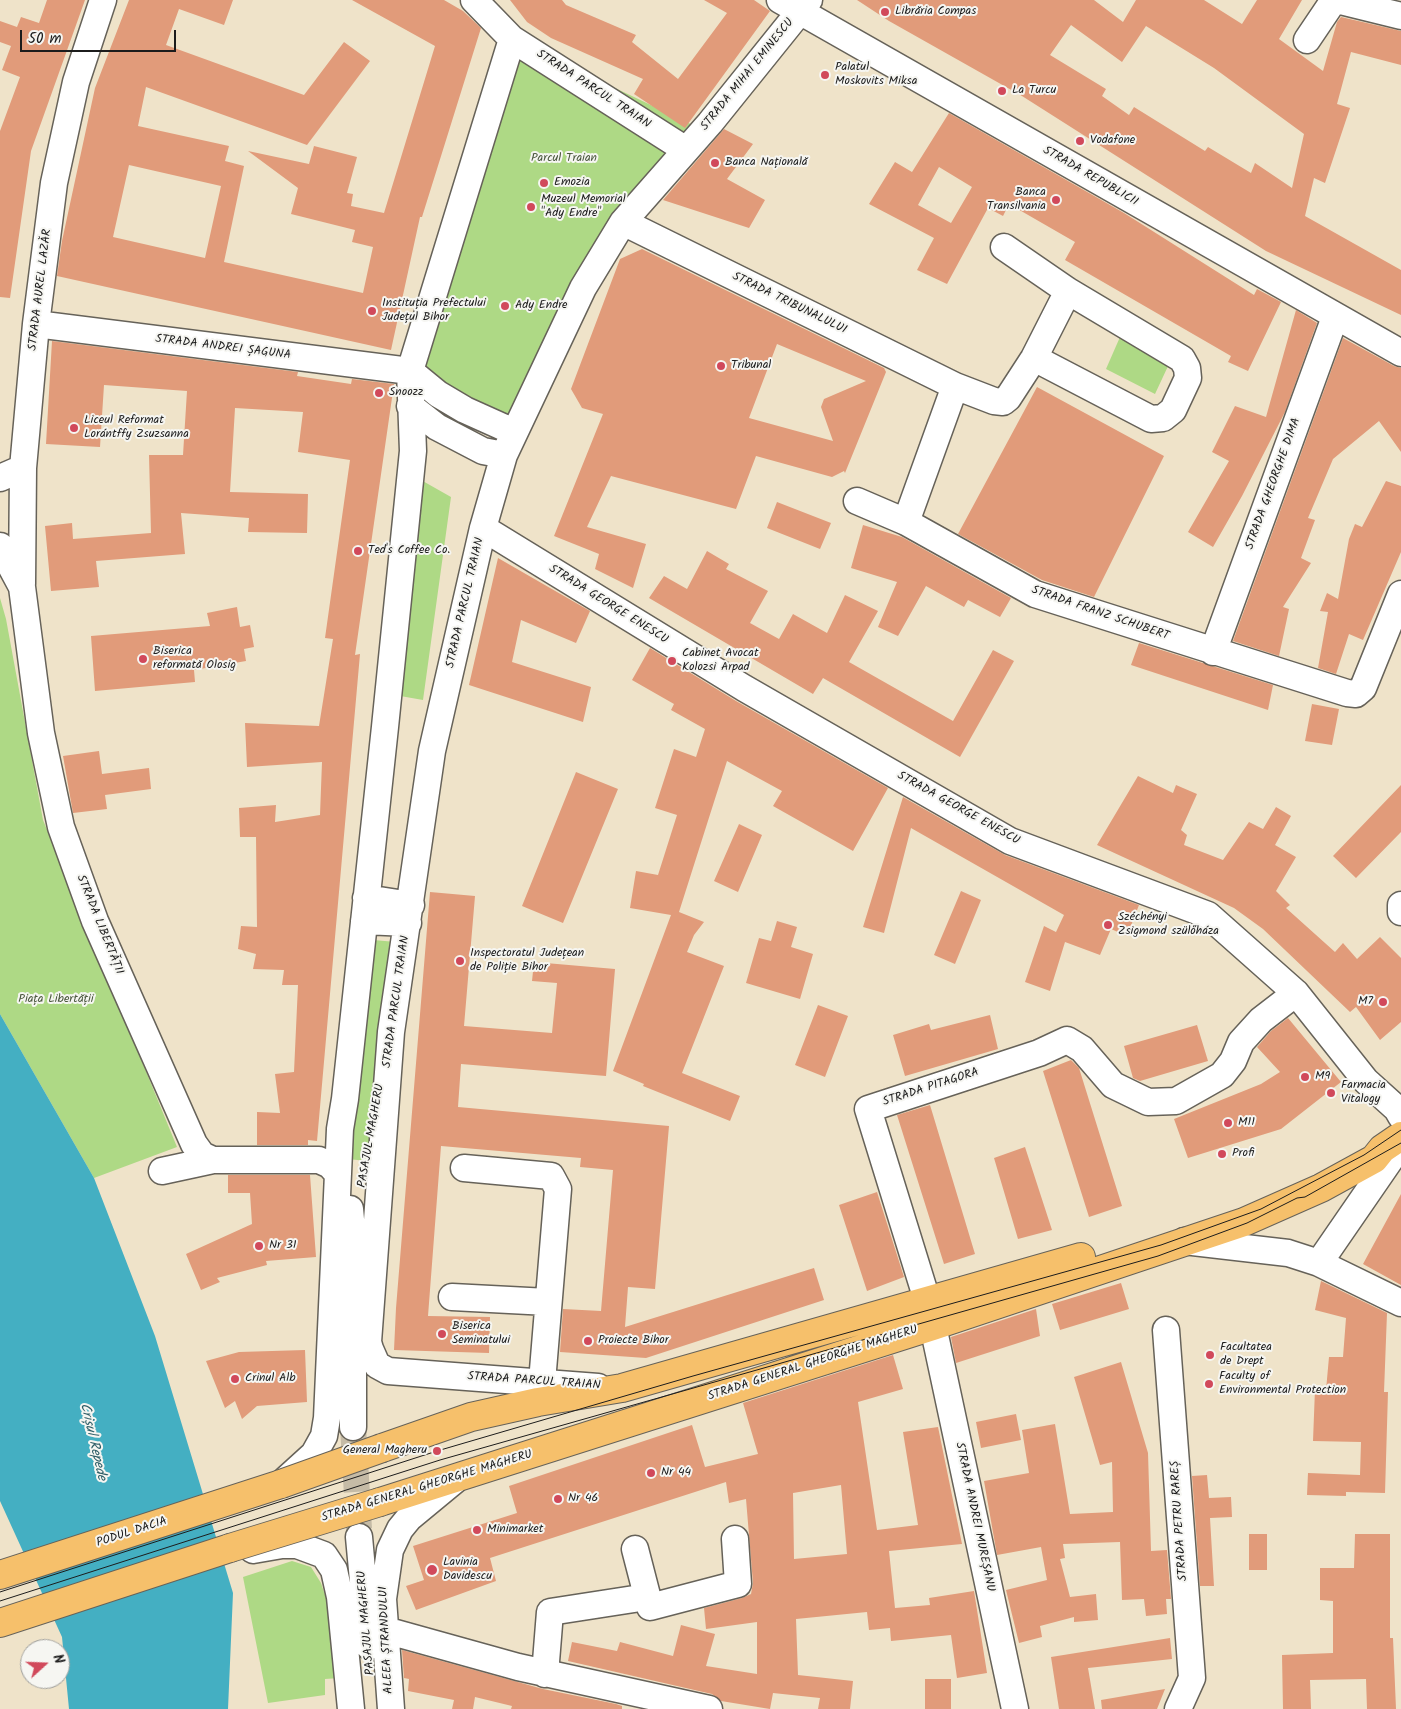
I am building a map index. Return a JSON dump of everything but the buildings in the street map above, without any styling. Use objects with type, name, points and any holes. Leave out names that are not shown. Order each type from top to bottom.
[{"type":"main road","name":"STRADA GENERAL GHEORGHE MAGHERU","points":[[230,1548],[455,1480],[1218,1215],[1296,1183],[1360,1151],[1395,1143]]},
{"type":"main road","name":"STRADA GENERAL GHEORGHE MAGHERU","points":[[255,1493],[471,1417],[538,1402],[622,1388],[930,1314],[1183,1241],[1244,1222],[1280,1208],[1374,1159],[1395,1143]]},
{"type":"main road","name":"PODUL DACIA","points":[[4,1574],[255,1493]]},
{"type":"main road","points":[[0,1623],[230,1548]]},
{"type":"street","name":"STRADA AUREL LAZĂR","points":[[22,587],[12,473],[36,324],[54,183],[76,82],[103,0]]},
{"type":"street","name":"STRADA PARCUL TRAIAN","points":[[474,0],[512,39],[686,150],[623,222],[583,288],[509,443],[483,528],[432,751],[410,914],[391,1032],[368,1342],[378,1365],[388,1371],[622,1388]]},
{"type":"street","points":[[1307,40],[1335,0],[1401,16]]},
{"type":"street","name":"STRADA MIHAI EMINESCU","points":[[686,150],[710,123],[796,4]]},
{"type":"street","name":"STRADA REPUBLICII","points":[[796,4],[1401,353]]},
{"type":"street","points":[[281,1484],[314,1454],[324,1436],[328,1399],[328,1361],[340,1129],[345,1099],[413,451],[410,371],[512,39]]},
{"type":"street","name":"STRADA TRIBUNALULUI","points":[[623,222],[955,386],[994,401],[1003,402],[1008,398],[1034,358]]},
{"type":"street","points":[[1004,247],[1068,291],[1182,359],[1187,368],[1188,378],[1173,410],[1163,418],[1151,419],[1034,358],[1068,291]]},
{"type":"street","name":"STRADA GHEORGHE DIMA","points":[[1213,652],[1335,316]]},
{"type":"street","name":"STRADA ANDREI ȘAGUNA","points":[[36,324],[410,371]]},
{"type":"street","points":[[410,371],[438,394],[465,410],[509,443]]},
{"type":"street","points":[[906,522],[955,386]]},
{"type":"street","points":[[410,406],[437,427],[483,451],[509,443]]},
{"type":"street","points":[[413,451],[437,427],[465,410]]},
{"type":"street","name":"STRADA FRANZ SCHUBERT","points":[[857,501],[906,522],[1035,594],[1347,693],[1356,694],[1363,688],[1399,605]]},
{"type":"street","name":"STRADA GEORGE ENESCU","points":[[483,528],[744,688],[1010,841],[1208,915],[1296,993],[1366,1081],[1397,1108],[1401,1116]]},
{"type":"street","name":"STRADA LIBERTĂȚII","points":[[0,546],[22,587],[41,733],[60,827],[95,921],[194,1144],[202,1155],[213,1160]]},
{"type":"street","points":[[1401,905],[1401,912]]},
{"type":"street","points":[[365,909],[410,914]]},
{"type":"street","name":"STRADA PITAGORA","points":[[930,1314],[868,1109],[1039,1053],[1067,1040],[1082,1049],[1113,1084],[1148,1102],[1176,1101],[1222,1075],[1233,1061],[1241,1042],[1261,1020],[1296,993]]},
{"type":"street","name":"PASAJUL MAGHERU","points":[[353,1240],[391,1032]]},
{"type":"street","name":"PASAJUL MAGHERU","points":[[345,1099],[347,1185],[353,1240],[353,1427]]},
{"type":"street","points":[[1319,1263],[1395,1143]]},
{"type":"street","points":[[162,1171],[213,1160],[319,1160],[335,1168],[338,1174]]},
{"type":"street","points":[[464,1168],[551,1176],[558,1189],[542,1382]]},
{"type":"street","points":[[1183,1241],[1288,1253],[1319,1263],[1401,1303]]},
{"type":"street","points":[[452,1297],[548,1302]]},
{"type":"street","name":"STRADA ANDREI MUREȘANU","points":[[930,1314],[1015,1709]]},
{"type":"street","name":"STRADA PETRU RAREȘ","points":[[1166,1330],[1192,1678],[1178,1709]]},
{"type":"street","name":"ALEEA ȘTRANDULUI","points":[[391,1709],[385,1630],[384,1580],[386,1563],[394,1538],[414,1512],[455,1480]]},
{"type":"street","name":"PASAJUL MAGHERU","points":[[359,1538],[375,1709]]},
{"type":"street","points":[[635,1549],[650,1607],[738,1584],[735,1539]]},
{"type":"street","points":[[230,1548],[250,1550],[282,1545],[297,1545],[324,1555],[328,1560],[334,1570],[340,1597],[351,1709]]},
{"type":"street","points":[[545,1674],[550,1612],[647,1597]]},
{"type":"street","points":[[385,1630],[545,1674],[710,1709]]},
{"type":"green space","name":"Parcul Traian","points":[[512,39],[716,136],[623,222],[514,432],[410,371]]},
{"type":"green space","points":[[1120,337],[1169,364],[1155,394],[1106,369]]},
{"type":"green space","points":[[421,480],[451,497],[423,700],[389,694]]},
{"type":"green space","name":"Piața Libertății","points":[[0,598],[6,619],[43,820],[177,1147],[94,1178],[0,1014]]},
{"type":"green space","points":[[362,939],[396,942],[368,1161],[347,1159]]},
{"type":"green space","points":[[292,1561],[311,1567],[321,1583],[329,1607],[340,1678],[325,1679],[325,1695],[268,1703],[243,1577]]},
{"type":"water","name":"Crișul Repede","points":[[0,1014],[94,1178],[155,1336],[233,1593],[228,1709],[69,1709],[67,1689],[70,1689],[70,1639],[62,1639],[0,1501]]},
{"type":"tunnel","points":[[353,1427],[359,1529]]},
{"type":"tram line","points":[[0,1592],[437,1451],[693,1376],[1161,1245],[1261,1209],[1364,1155],[1401,1130]]},
{"type":"tram line","points":[[0,1601],[440,1460],[1158,1256],[1247,1223],[1297,1198],[1305,1197],[1401,1143]]},
{"type":"place","name":"Librăria Compas","points":[[885,12]]},
{"type":"place","name":"Palatul Moskovits Miksa","points":[[825,75]]},
{"type":"place","name":"La Turcu","points":[[1002,91]]},
{"type":"place","name":"Vodafone","points":[[1080,141]]},
{"type":"place","name":"Banca Națională","points":[[715,163]]},
{"type":"place","name":"Emozia","points":[[544,183]]},
{"type":"place","name":"Banca Transilvania","points":[[1056,200]]},
{"type":"place","name":"Muzeul Memorial \"Ady Endre\"","points":[[531,207]]},
{"type":"place","name":"Ady Endre","points":[[505,306]]},
{"type":"place","name":"Instituția Prefectului Județul Bihor","points":[[372,311]]},
{"type":"place","name":"Tribunal","points":[[721,366]]},
{"type":"place","name":"Snoozz","points":[[379,393]]},
{"type":"place","name":"Liceul Reformat Lorántffy Zsuzsanna","points":[[74,428]]},
{"type":"place","name":"Ted's Coffee Co.","points":[[358,551]]},
{"type":"place","name":"Biserica reformată Olosig","points":[[143,659]]},
{"type":"place","name":"Cabinet Avocat Kolozsi Arpad","points":[[672,661]]},
{"type":"place","name":"Széchényi Zsigmond szülőháza","points":[[1108,925]]},
{"type":"place","name":"Inspectoratul Județean de Poliție Bihor","points":[[460,961]]},
{"type":"place","name":"M7","points":[[1383,1002]]},
{"type":"place","name":"M9","points":[[1305,1077]]},
{"type":"place","name":"Farmacia Vitalogy","points":[[1331,1093]]},
{"type":"place","name":"M11","points":[[1228,1123]]},
{"type":"place","name":"Profi","points":[[1222,1154]]},
{"type":"place","name":"Nr 31","points":[[259,1246]]},
{"type":"place","name":"Biserica Seminatului","points":[[442,1334]]},
{"type":"place","name":"Proiecte Bihor","points":[[588,1341]]},
{"type":"place","name":"Facultatea de Drept","points":[[1210,1355]]},
{"type":"place","name":"Crinul Alb","points":[[235,1379]]},
{"type":"place","name":"Faculty of Environmental Protection","points":[[1209,1384]]},
{"type":"place","name":"General Magheru","points":[[437,1451]]},
{"type":"place","name":"Nr 44","points":[[651,1473]]},
{"type":"place","name":"Nr 46","points":[[558,1499]]},
{"type":"place","name":"Minimarket","points":[[477,1530]]},
{"type":"place","name":"Lavinia Davidescu","points":[[432,1570]]}]
